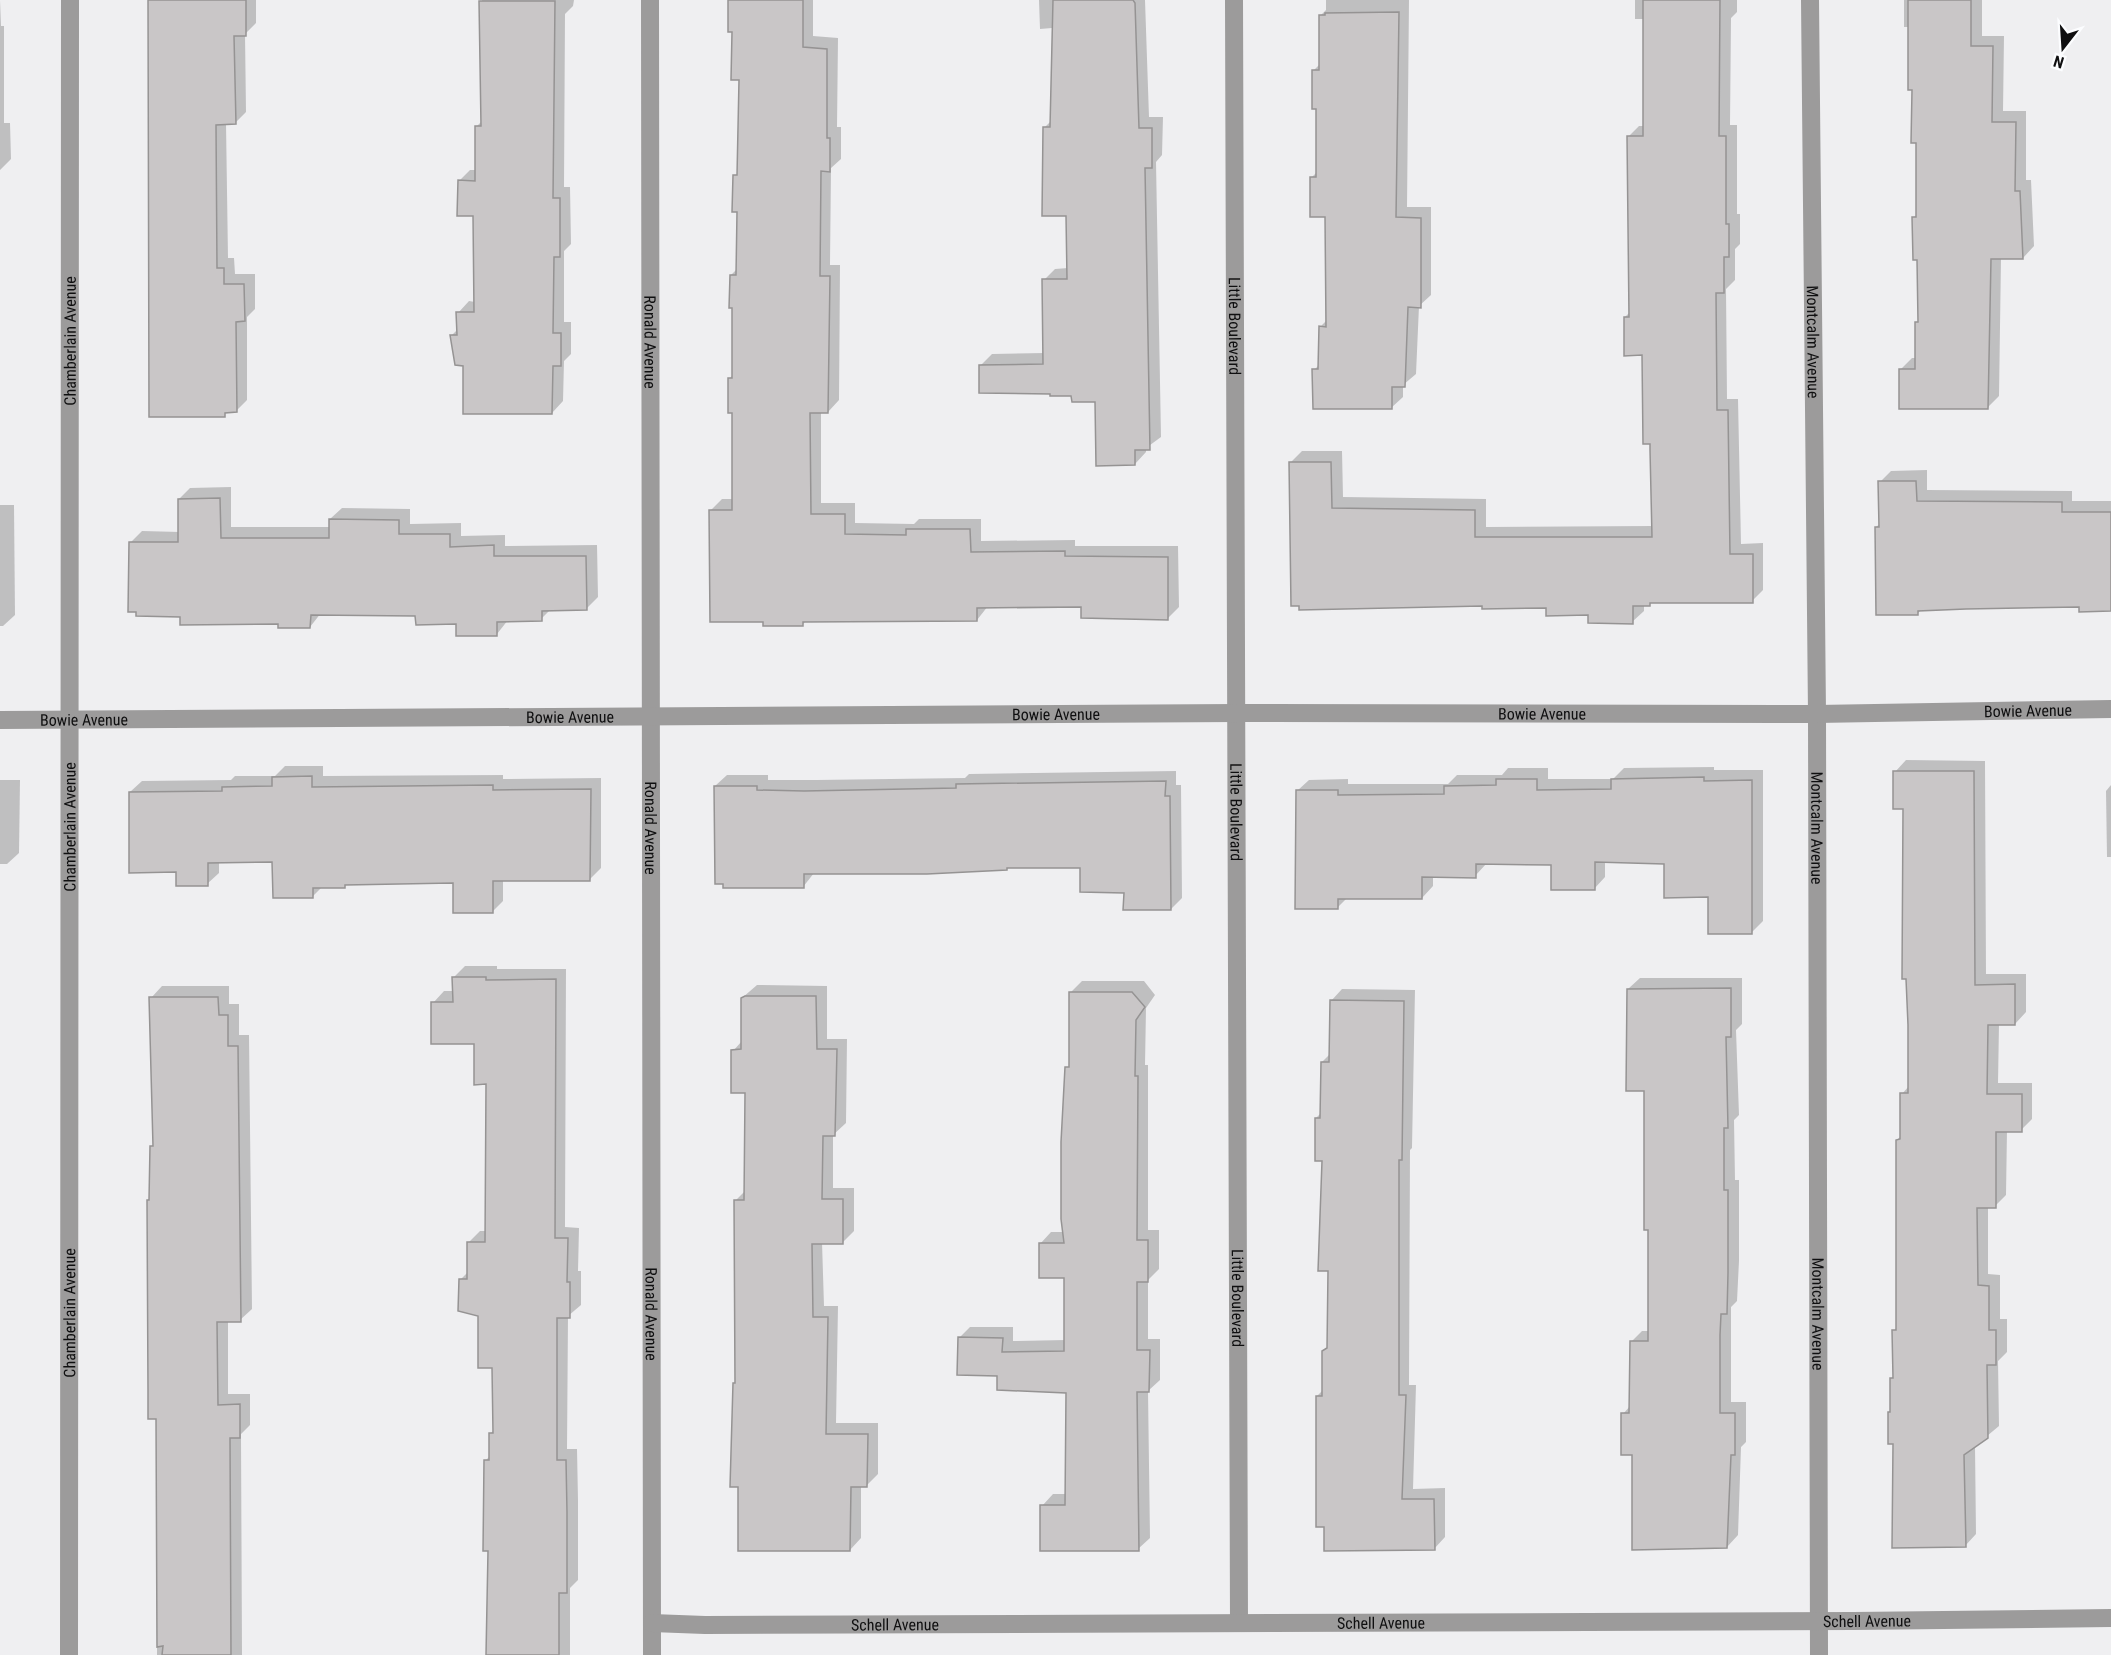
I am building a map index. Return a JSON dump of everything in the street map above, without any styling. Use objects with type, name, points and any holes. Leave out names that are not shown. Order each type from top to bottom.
[{"type":"street","name":"Chamberlain Avenue","points":[[69,1655],[70,0]]},
{"type":"street","name":"Ronald Avenue","points":[[650,0],[652,1655]]},
{"type":"street","name":"Little Boulevard","points":[[1234,0],[1238,713],[1239,1622]]},
{"type":"street","name":"Montcalm Avenue","points":[[1810,0],[1817,714],[1819,1655]]},
{"type":"street","name":"Bowie Avenue","points":[[0,720],[1238,713],[1817,714],[2111,709]]},
{"type":"street","name":"Schell Avenue","points":[[652,1623],[705,1625],[2111,1618]]},
{"type":"building","points":[[148,0],[246,0],[246,36],[234,36],[236,124],[216,125],[217,268],[224,268],[224,284],[244,284],[245,321],[236,322],[237,412],[225,413],[225,417],[149,417]]},
{"type":"building","points":[[728,0],[803,0],[803,47],[827,49],[827,138],[830,138],[830,172],[821,171],[820,276],[830,276],[828,413],[810,413],[811,514],[845,514],[845,534],[906,535],[906,529],[970,529],[971,552],[1065,551],[1065,556],[1168,557],[1168,620],[1081,618],[1081,607],[977,608],[977,621],[803,622],[803,626],[763,626],[763,622],[710,622],[709,510],[732,510],[732,413],[728,413],[728,378],[732,378],[732,308],[729,308],[730,275],[736,275],[737,212],[732,212],[733,175],[737,175],[739,80],[731,80],[732,32],[728,32]]},
{"type":"building","points":[[1053,0],[1133,0],[1135,3],[1139,128],[1152,128],[1152,168],[1145,168],[1150,450],[1135,450],[1135,465],[1096,466],[1095,402],[1072,402],[1071,396],[1050,396],[1050,394],[979,393],[979,365],[1043,364],[1042,279],[1067,279],[1066,216],[1042,216],[1043,127],[1050,127]]},
{"type":"building","points":[[1643,0],[1720,0],[1719,136],[1726,136],[1726,224],[1729,224],[1729,257],[1724,257],[1724,293],[1716,293],[1717,410],[1728,410],[1730,554],[1753,554],[1753,603],[1650,603],[1650,606],[1633,606],[1633,624],[1588,623],[1588,615],[1546,616],[1546,608],[1482,609],[1482,606],[1299,610],[1299,606],[1291,606],[1289,462],[1331,462],[1332,508],[1475,510],[1475,537],[1652,537],[1650,444],[1643,444],[1642,355],[1624,356],[1624,317],[1629,317],[1627,136],[1643,136]]},
{"type":"building","points":[[1908,0],[1971,0],[1971,46],[1993,46],[1992,122],[2016,122],[2015,191],[2020,191],[2023,259],[1991,259],[1988,409],[1899,409],[1899,369],[1915,369],[1915,322],[1918,322],[1917,260],[1913,260],[1912,217],[1916,217],[1916,143],[1911,143],[1912,90],[1908,90]]},
{"type":"building","points":[[479,1],[555,1],[553,198],[560,198],[560,257],[554,257],[553,333],[561,333],[561,366],[553,366],[552,414],[463,414],[463,366],[455,365],[450,335],[457,335],[456,312],[474,312],[473,216],[457,216],[458,180],[475,181],[475,126],[481,126]]},
{"type":"building","points":[[1399,12],[1396,217],[1421,218],[1421,308],[1408,307],[1405,387],[1392,387],[1392,409],[1313,409],[1312,369],[1318,369],[1319,326],[1326,327],[1325,217],[1310,217],[1310,177],[1316,177],[1316,109],[1312,109],[1312,70],[1319,70],[1319,15]]},
{"type":"building","points":[[1878,481],[1916,481],[1917,501],[2062,502],[2062,512],[2111,512],[2111,611],[2079,612],[2079,607],[1966,609],[1918,611],[1918,615],[1876,615],[1875,527],[1879,527]]},
{"type":"building","points":[[220,498],[221,538],[329,538],[329,519],[399,520],[399,534],[450,534],[450,547],[494,545],[494,556],[586,556],[587,610],[542,611],[542,621],[497,622],[497,636],[456,636],[456,624],[416,625],[415,616],[311,615],[310,628],[278,628],[278,624],[180,625],[180,617],[136,616],[136,612],[128,612],[129,542],[178,542],[178,499]]},
{"type":"building","points":[[1893,771],[1974,771],[1975,985],[2015,984],[2015,1025],[1988,1025],[1987,1094],[2022,1094],[2022,1132],[1996,1132],[1996,1208],[1977,1208],[1978,1285],[1989,1286],[1989,1330],[1996,1330],[1996,1365],[1987,1365],[1988,1438],[1964,1455],[1966,1547],[1892,1548],[1893,1444],[1888,1444],[1888,1412],[1890,1412],[1890,1378],[1893,1378],[1892,1330],[1896,1330],[1896,1140],[1900,1139],[1900,1093],[1908,1093],[1906,979],[1902,979],[1903,809],[1893,809]]},
{"type":"building","points":[[312,776],[312,787],[493,785],[493,790],[591,789],[590,881],[493,881],[493,913],[453,913],[453,883],[345,885],[345,888],[313,888],[313,898],[273,898],[272,862],[208,863],[208,886],[176,886],[176,872],[129,873],[129,792],[222,791],[222,787],[272,786],[272,777]]},
{"type":"building","points":[[1704,777],[1704,781],[1752,780],[1752,934],[1708,934],[1708,897],[1664,898],[1664,864],[1595,862],[1595,890],[1551,890],[1551,865],[1476,864],[1476,878],[1422,877],[1422,899],[1338,899],[1338,909],[1295,909],[1296,790],[1338,790],[1338,795],[1444,794],[1444,786],[1496,785],[1496,779],[1537,779],[1537,790],[1611,789],[1611,779]]},
{"type":"building","points":[[1166,781],[1165,796],[1170,796],[1171,910],[1123,910],[1124,893],[1080,892],[1080,868],[1007,868],[1007,870],[927,874],[804,874],[804,888],[723,888],[723,884],[715,884],[714,786],[757,786],[757,790],[804,791],[956,788],[956,784]]},
{"type":"building","points":[[452,977],[486,977],[486,980],[556,979],[555,1238],[568,1238],[567,1282],[570,1282],[570,1318],[557,1318],[557,1460],[566,1460],[567,1512],[567,1593],[559,1593],[559,1655],[486,1655],[488,1551],[483,1551],[484,1460],[489,1460],[489,1433],[493,1433],[492,1368],[478,1368],[478,1316],[458,1311],[459,1279],[467,1279],[467,1242],[485,1242],[486,1084],[474,1085],[474,1044],[431,1044],[431,1002],[453,1002]]},
{"type":"building","points":[[1731,988],[1731,1037],[1726,1037],[1728,1128],[1724,1128],[1724,1190],[1728,1190],[1727,1314],[1721,1314],[1720,1335],[1720,1413],[1735,1413],[1735,1455],[1731,1455],[1727,1548],[1632,1550],[1632,1455],[1621,1455],[1621,1413],[1629,1413],[1630,1341],[1648,1341],[1648,1230],[1644,1230],[1644,1091],[1626,1091],[1627,989]]},
{"type":"building","points":[[1069,992],[1132,992],[1145,1007],[1136,1020],[1135,1076],[1138,1076],[1137,1240],[1148,1240],[1148,1282],[1137,1282],[1137,1350],[1150,1350],[1149,1392],[1137,1392],[1139,1551],[1040,1551],[1040,1505],[1065,1505],[1066,1393],[997,1390],[997,1376],[957,1375],[958,1337],[1003,1338],[1002,1352],[1064,1351],[1064,1278],[1039,1278],[1039,1243],[1064,1243],[1061,1219],[1061,1142],[1065,1067],[1069,1067]]},
{"type":"building","points":[[745,996],[816,996],[817,1049],[837,1049],[835,1136],[823,1136],[822,1199],[843,1199],[843,1244],[812,1244],[813,1317],[828,1317],[826,1434],[868,1434],[867,1487],[851,1487],[850,1551],[738,1551],[738,1487],[730,1487],[733,1383],[735,1383],[734,1200],[744,1200],[745,1093],[731,1093],[731,1050],[741,1049],[741,998]]},
{"type":"building","points":[[149,997],[218,997],[219,1015],[228,1015],[228,1046],[238,1046],[241,1322],[217,1322],[218,1405],[240,1404],[240,1438],[230,1438],[231,1655],[162,1655],[163,1646],[157,1647],[156,1419],[148,1419],[147,1200],[149,1200],[150,1146],[153,1146]]},
{"type":"building","points":[[1330,1000],[1404,1001],[1402,1160],[1399,1160],[1399,1395],[1406,1395],[1402,1499],[1434,1499],[1435,1550],[1324,1551],[1324,1527],[1316,1527],[1316,1396],[1322,1396],[1322,1351],[1327,1348],[1328,1271],[1318,1271],[1322,1161],[1315,1161],[1315,1118],[1320,1118],[1321,1062],[1329,1062]]}]
